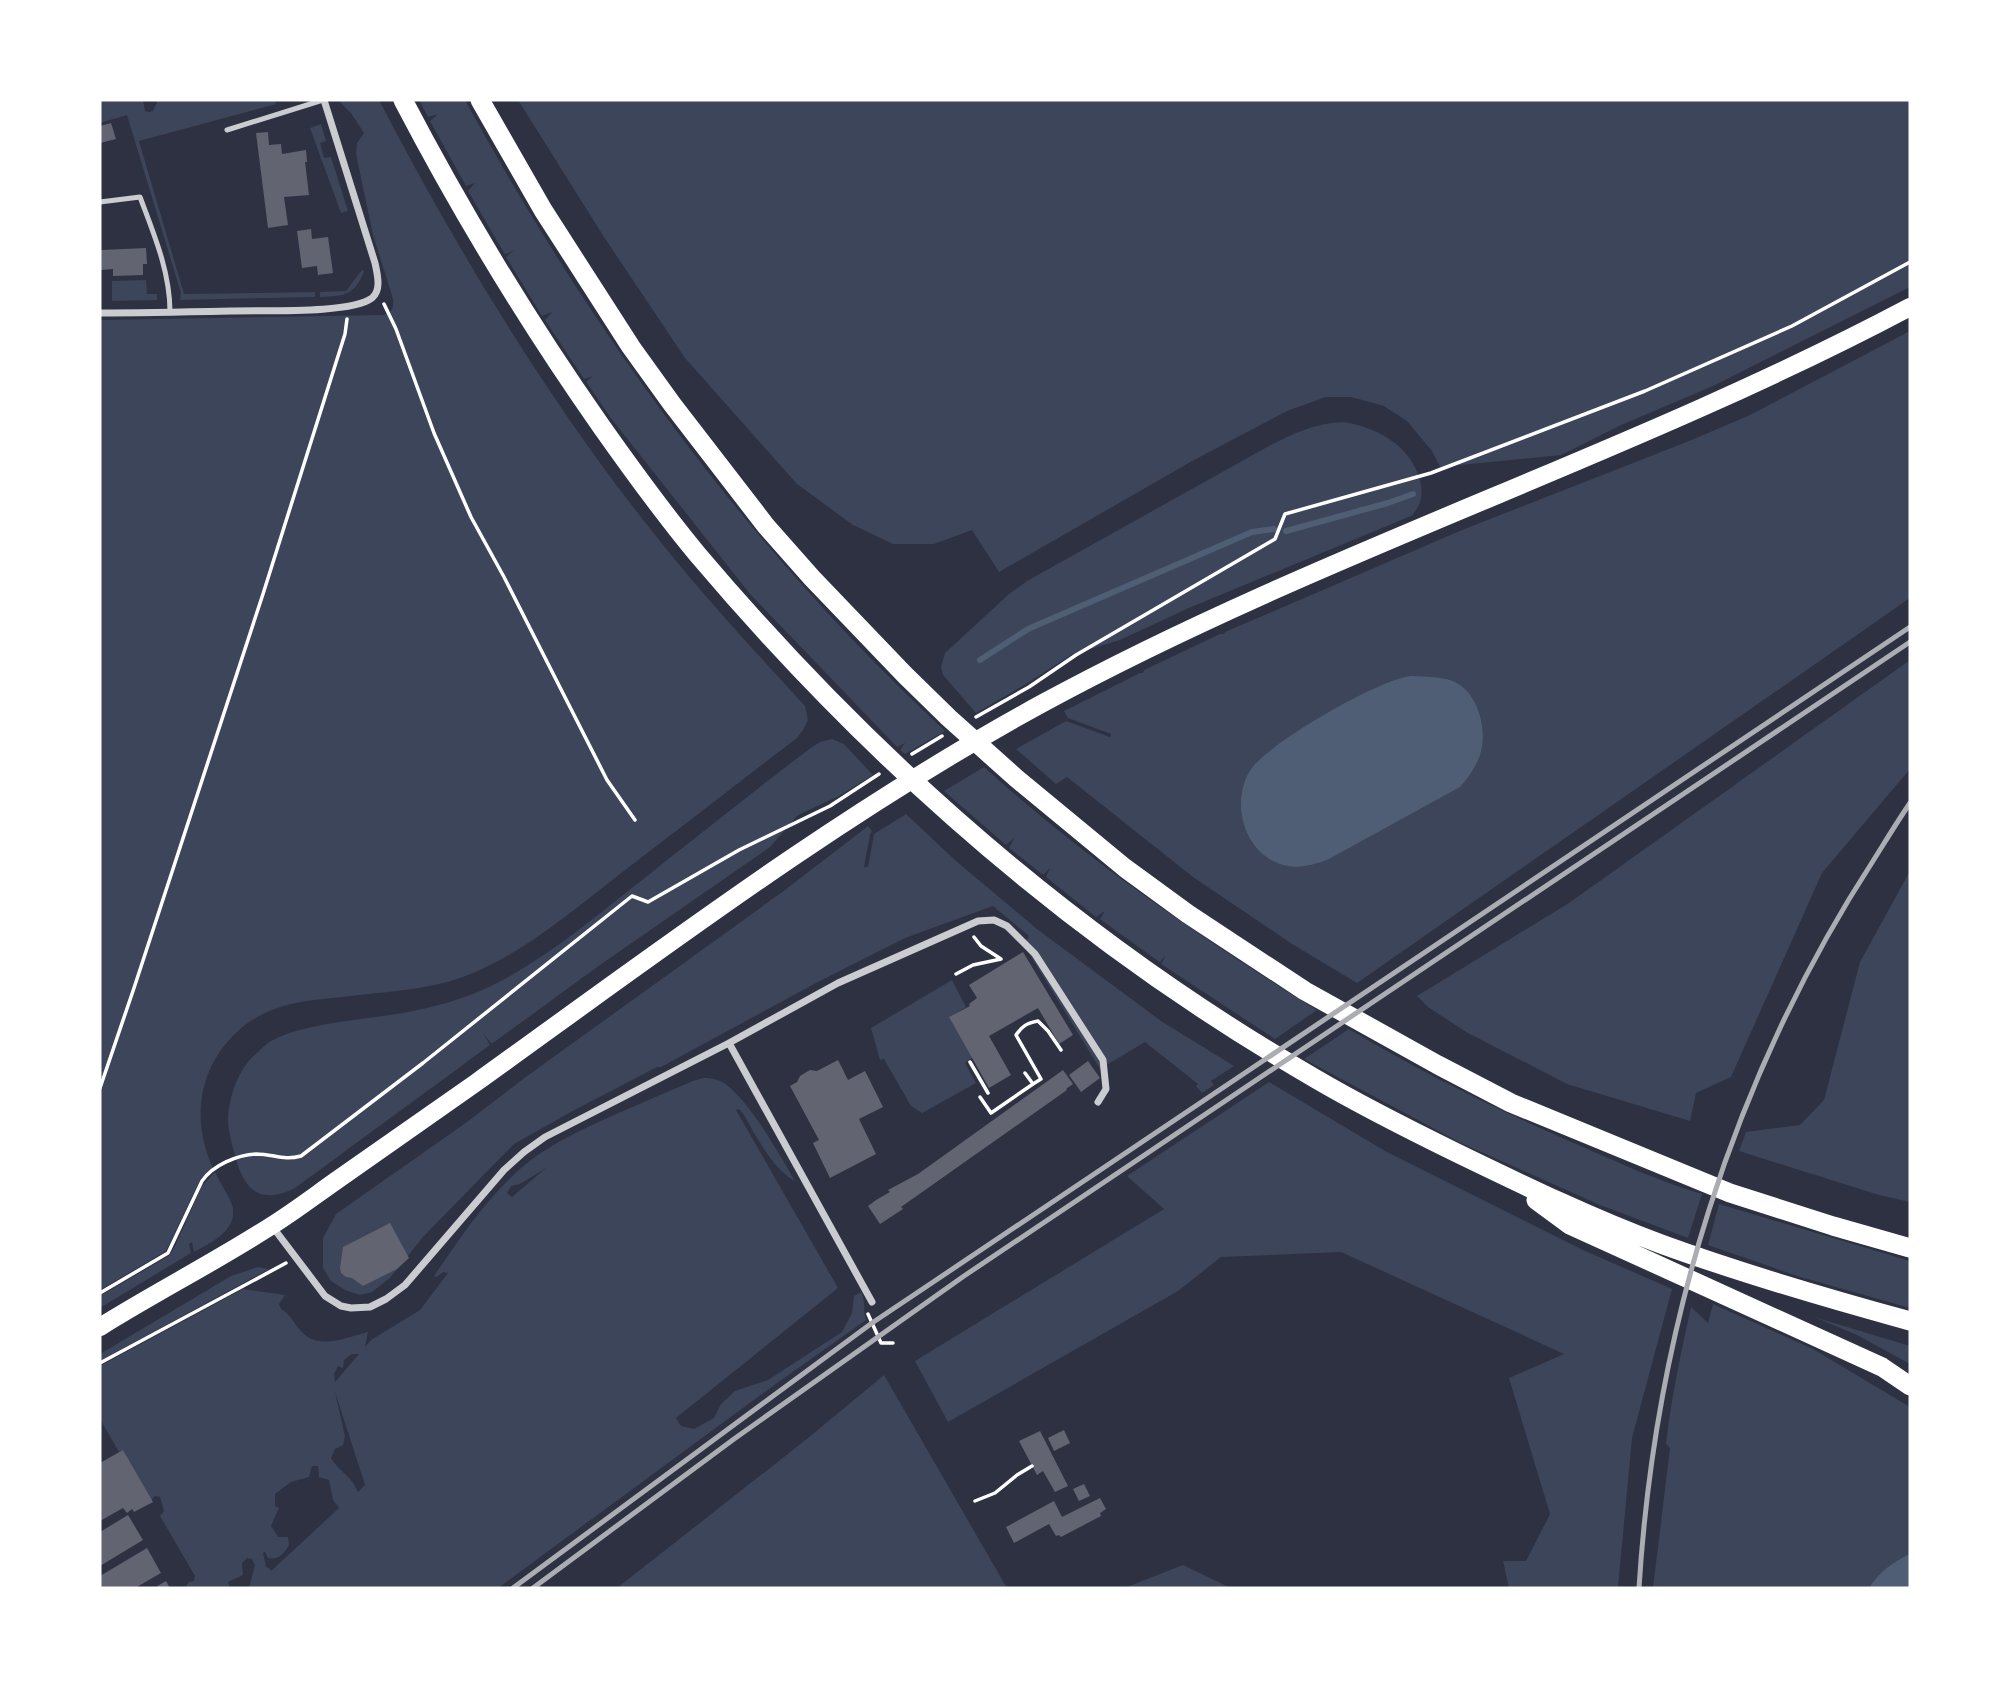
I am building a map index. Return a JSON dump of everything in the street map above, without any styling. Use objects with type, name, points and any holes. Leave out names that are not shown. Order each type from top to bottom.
[{"type":"highway","points":[[403,100],[493,262],[552,356],[624,458],[704,561],[765,632],[873,744],[939,806],[1034,886],[1174,989],[1254,1042],[1319,1081],[1501,1175],[1578,1211],[1659,1243],[1780,1285],[1910,1321]]},
{"type":"highway","points":[[480,100],[556,230],[624,336],[672,404],[766,526],[812,578],[932,701],[1016,778],[1125,868],[1188,914],[1305,991],[1511,1102],[1730,1193],[1910,1248]]},
{"type":"highway","points":[[1501,1175],[1570,1225],[1882,1367],[1910,1386]]},
{"type":"main road","points":[[100,1327],[272,1226],[678,937],[857,814],[972,743],[1045,702],[1236,608],[1665,425],[1797,364],[1910,307]]},
{"type":"street","points":[[100,313],[310,309],[347,306],[367,301],[377,293],[375,262],[324,100]]},
{"type":"street","points":[[272,1226],[319,1289],[333,1301],[351,1308],[378,1304],[405,1285],[504,1170],[533,1146],[593,1111],[729,1043],[838,983],[978,921],[994,920],[1013,931],[1035,954],[1103,1060],[1106,1089],[1098,1102]]},
{"type":"street","points":[[729,1043],[872,1302]]},
{"type":"lane","points":[[228,130],[324,100]]},
{"type":"lane","points":[[100,202],[140,197],[158,246],[169,294],[170,312]]},
{"type":"path","points":[[969,720],[1029,687],[1076,655],[1275,539],[1284,514],[1431,474],[1645,391],[1792,326],[1910,262]]},
{"type":"path","points":[[100,1088],[333,373],[345,334],[347,306]]},
{"type":"path","points":[[389,313],[434,433],[471,517],[607,780],[635,820]]},
{"type":"path","points":[[911,755],[946,734]]},
{"type":"path","points":[[100,1293],[168,1253],[202,1181],[223,1162],[256,1154],[290,1159],[301,1156],[424,1063],[632,897],[648,902],[739,850],[841,799],[888,768]]},
{"type":"path","points":[[956,974],[972,965],[1000,960],[981,946],[966,926]]},
{"type":"path","points":[[980,1097],[991,1113],[1041,1079],[1016,1035],[1028,1022],[1038,1021],[1061,1050]]},
{"type":"path","points":[[970,1062],[988,1094]]},
{"type":"path","points":[[1024,1073],[1033,1084]]},
{"type":"path","points":[[100,1363],[297,1257]]},
{"type":"path","points":[[872,1302],[868,1315],[877,1336],[881,1343],[893,1343]]},
{"type":"path","points":[[975,1501],[995,1493],[1032,1466]]},
{"type":"shaded area","points":[[100,100],[143,100],[145,111],[149,112],[153,111],[158,100],[275,100],[276,104],[139,141],[184,294],[315,292],[315,297],[180,300],[181,293],[127,115],[100,123]]},
{"type":"shaded area","points":[[338,100],[379,100],[503,319],[573,425],[667,549],[805,706],[808,720],[797,738],[570,913],[499,960],[465,976],[433,985],[291,1004],[263,1014],[237,1032],[214,1062],[206,1078],[202,1096],[202,1132],[213,1168],[201,1178],[166,1251],[100,1290],[100,320],[383,315],[390,311],[393,299],[373,235],[356,154],[357,143],[364,133],[351,113]]},
{"type":"shaded area","points":[[419,100],[465,100],[566,271],[621,354],[680,435],[741,513],[806,589],[945,731],[905,754],[900,750],[905,743],[897,747],[750,594],[610,417],[587,383],[593,376],[584,379],[545,320],[552,312],[542,316],[506,257],[514,250],[504,253],[468,191],[475,183],[466,186],[430,121],[438,114],[428,117]]},
{"type":"shaded area","points":[[518,100],[1910,100],[1910,287],[1713,386],[1619,426],[1561,455],[1440,467],[1432,451],[1407,421],[1384,406],[1351,397],[1326,397],[1287,411],[1194,460],[999,572],[972,530],[934,544],[893,544],[853,525],[797,484],[685,358],[604,237]]},
{"type":"shaded area","points":[[321,124],[326,141],[320,143],[324,158],[331,157],[348,211],[341,213],[310,128]]},
{"type":"shaded area","points":[[362,270],[364,271],[357,285],[352,290],[342,295],[320,297],[320,292],[346,291]]},
{"type":"shaded area","points":[[146,280],[147,294],[157,294],[157,300],[112,301],[112,281]]},
{"type":"shaded area","points":[[1910,331],[1910,598],[1357,983],[1292,944],[1193,877],[1067,777],[1056,784],[1016,749],[1066,721],[1110,737],[1111,734],[1068,718],[1064,711],[1220,634],[1462,530],[1748,416]]},
{"type":"shaded area","points":[[1344,422],[1380,434],[1391,440],[1409,457],[1420,480],[1421,490],[1421,500],[1411,516],[1189,608],[1120,640],[1071,655],[976,713],[943,675],[941,667],[945,653],[1009,594],[1027,581],[1276,442],[1313,427]]},
{"type":"shaded area","points":[[1910,660],[1910,769],[1822,873],[1731,1077],[1696,1093],[1690,1121],[1567,1084],[1466,1032],[1428,1007],[1417,996],[1569,903]]},
{"type":"shaded area","points":[[1411,676],[1455,682],[1476,704],[1482,725],[1482,745],[1476,764],[1466,780],[1460,787],[1327,860],[1292,867],[1267,857],[1249,837],[1241,810],[1241,796],[1251,769],[1279,744],[1326,714],[1375,688]]},
{"type":"shaded area","points":[[832,739],[844,744],[873,775],[839,796],[798,815],[770,847],[493,1043],[483,1033],[490,1045],[295,1188],[272,1195],[255,1191],[248,1185],[238,1167],[231,1142],[229,1110],[240,1074],[267,1044],[303,1029],[447,1003],[479,992],[509,977],[584,926],[808,750],[820,742]]},
{"type":"shaded area","points":[[984,767],[1063,834],[1145,896],[1230,955],[1317,1010],[1275,1039],[1161,964],[1166,955],[1158,961],[1100,919],[1105,911],[1096,917],[1046,877],[1050,868],[1042,874],[1009,848],[1014,838],[1006,845],[944,791]]},
{"type":"shaded area","points":[[906,814],[956,861],[1037,929],[1161,1021],[1234,1066],[1211,1081],[1214,1085],[1202,1093],[1196,1086],[1198,1084],[1145,1042],[1100,1069],[1024,945],[1029,936],[993,906],[905,938],[514,1144],[423,1237],[390,1278],[372,1292],[360,1295],[331,1281],[323,1268],[323,1238],[336,1214],[467,1122],[785,890],[868,826],[872,831],[864,867],[868,867],[874,834]]},
{"type":"shaded area","points":[[1910,871],[1910,1202],[1879,1195],[1739,1151],[1746,1132],[1800,1125],[1824,1100],[1860,962]]},
{"type":"shaded area","points":[[952,980],[966,1007],[950,1017],[973,1057],[965,1063],[976,1083],[922,1113],[911,1106],[884,1059],[880,1060],[871,1028]]},
{"type":"shaded area","points":[[1349,1029],[1435,1077],[1523,1120],[1642,1172],[1702,1194],[1688,1238],[1600,1205],[1461,1143],[1304,1059]]},
{"type":"shaded area","points":[[706,1078],[722,1082],[734,1091],[754,1115],[795,1181],[772,1160],[744,1115],[739,1109],[736,1110],[838,1288],[676,1418],[681,1426],[694,1429],[714,1418],[721,1404],[735,1391],[768,1380],[842,1332],[852,1313],[854,1296],[861,1292],[866,1320],[498,1588],[249,1588],[255,1565],[252,1559],[247,1558],[242,1563],[243,1575],[228,1582],[230,1588],[186,1586],[194,1581],[195,1576],[160,1516],[164,1511],[160,1497],[155,1496],[151,1500],[123,1450],[119,1452],[100,1419],[100,1366],[243,1289],[285,1295],[279,1304],[281,1309],[300,1330],[315,1340],[341,1340],[368,1332],[365,1347],[371,1340],[420,1310],[448,1273],[434,1276],[454,1247],[485,1206],[521,1168],[577,1132],[693,1081]],"holes":[[[546,1168],[512,1197],[507,1193],[511,1186],[520,1184]],[[352,1354],[359,1354],[335,1382],[334,1374],[338,1366],[343,1368],[344,1360]],[[335,1392],[365,1485],[358,1492],[331,1458],[335,1449],[343,1445],[345,1436]],[[312,1466],[318,1466],[319,1477],[329,1480],[333,1500],[339,1508],[271,1571],[266,1567],[263,1553],[265,1552],[268,1558],[275,1558],[283,1554],[289,1545],[288,1537],[278,1537],[271,1526],[279,1508],[275,1506],[275,1494],[291,1482],[309,1477]]]},
{"type":"shaded area","points":[[1269,1082],[1385,1151],[1583,1250],[1672,1289],[1632,1438],[1618,1588],[1509,1588],[1503,1561],[1526,1561],[1550,1514],[1509,1378],[1564,1354],[1341,1252],[1221,1257],[1178,1291],[948,1422],[915,1361],[1164,1209],[1127,1176]]},
{"type":"shaded area","points":[[215,1172],[233,1208],[230,1224],[221,1236],[194,1252],[192,1242],[189,1244],[191,1253],[100,1308],[100,1296],[170,1255],[202,1186]]},
{"type":"shaded area","points":[[1719,1204],[1910,1261],[1910,1308],[1797,1276],[1708,1245]]},
{"type":"shaded area","points":[[258,1267],[269,1269],[100,1361],[100,1354],[231,1276]]},
{"type":"shaded area","points":[[1713,1304],[1813,1349],[1910,1407],[1910,1588],[1653,1588],[1670,1448],[1666,1444],[1668,1427],[1691,1307],[1708,1323]]},
{"type":"shaded area","points":[[1814,1317],[1910,1346],[1910,1364],[1857,1335]]},
{"type":"shaded area","points":[[884,1375],[1007,1588],[617,1588],[808,1438]]},
{"type":"shaded area","points":[[1910,1554],[1910,1588],[1869,1588],[1887,1568]]},
{"type":"shaded area","points":[[1183,1565],[1231,1588],[1124,1588]]},
{"type":"building","points":[[111,123],[116,139],[100,143],[100,126]]},
{"type":"building","points":[[268,132],[269,145],[281,144],[282,154],[306,150],[309,195],[284,197],[288,225],[268,228],[256,133]]},
{"type":"building","points":[[311,229],[312,239],[328,237],[333,273],[318,275],[317,266],[302,268],[297,231]]},
{"type":"building","points":[[146,248],[147,264],[143,264],[143,275],[113,276],[113,269],[101,270],[101,250]]},
{"type":"building","points":[[1023,952],[1073,1035],[1059,1044],[1038,1008],[989,1036],[1011,1075],[989,1088],[949,1017],[970,1006],[977,998],[969,985]]},
{"type":"building","points":[[838,1060],[848,1080],[865,1071],[883,1107],[859,1119],[876,1154],[830,1178],[813,1143],[819,1140],[790,1086],[810,1070],[817,1071]]},
{"type":"building","points":[[1088,1061],[1100,1078],[1081,1092],[1069,1075]]},
{"type":"building","points":[[1063,1070],[1073,1084],[1067,1090],[880,1224],[868,1206],[890,1192],[888,1190],[918,1174]]},
{"type":"building","points":[[390,1223],[409,1258],[397,1269],[363,1286],[341,1273],[343,1247]]},
{"type":"building","points":[[1064,1430],[1070,1443],[1054,1451],[1048,1438]]},
{"type":"building","points":[[1040,1431],[1068,1486],[1055,1492],[1043,1471],[1037,1475],[1019,1441]]},
{"type":"building","points":[[123,1450],[153,1502],[134,1512],[132,1509],[127,1513],[123,1508],[100,1521],[100,1463]]},
{"type":"building","points":[[1084,1484],[1090,1496],[1079,1501],[1073,1489]]},
{"type":"building","points":[[1100,1498],[1106,1509],[1100,1513],[1101,1516],[1061,1537],[1056,1536],[1049,1524],[1014,1543],[1006,1527],[1054,1501],[1062,1517]]},
{"type":"building","points":[[128,1515],[143,1540],[100,1566],[100,1532]]},
{"type":"building","points":[[147,1548],[161,1573],[135,1588],[100,1588],[100,1576]]},
{"type":"building","points":[[166,1581],[170,1588],[154,1588]]},
{"type":"waterway","points":[[1286,531],[1413,494]]},
{"type":"waterway","points":[[980,660],[1028,629],[1252,532],[1274,529]]},
{"type":"railway","points":[[513,1588],[872,1323],[1910,627]]},
{"type":"railway","points":[[533,1588],[734,1439],[964,1276],[1910,642]]},
{"type":"railway","points":[[1639,1588],[1648,1492],[1662,1396],[1683,1302],[1709,1210],[1741,1119],[1779,1030],[1823,944],[1910,803]]}]
